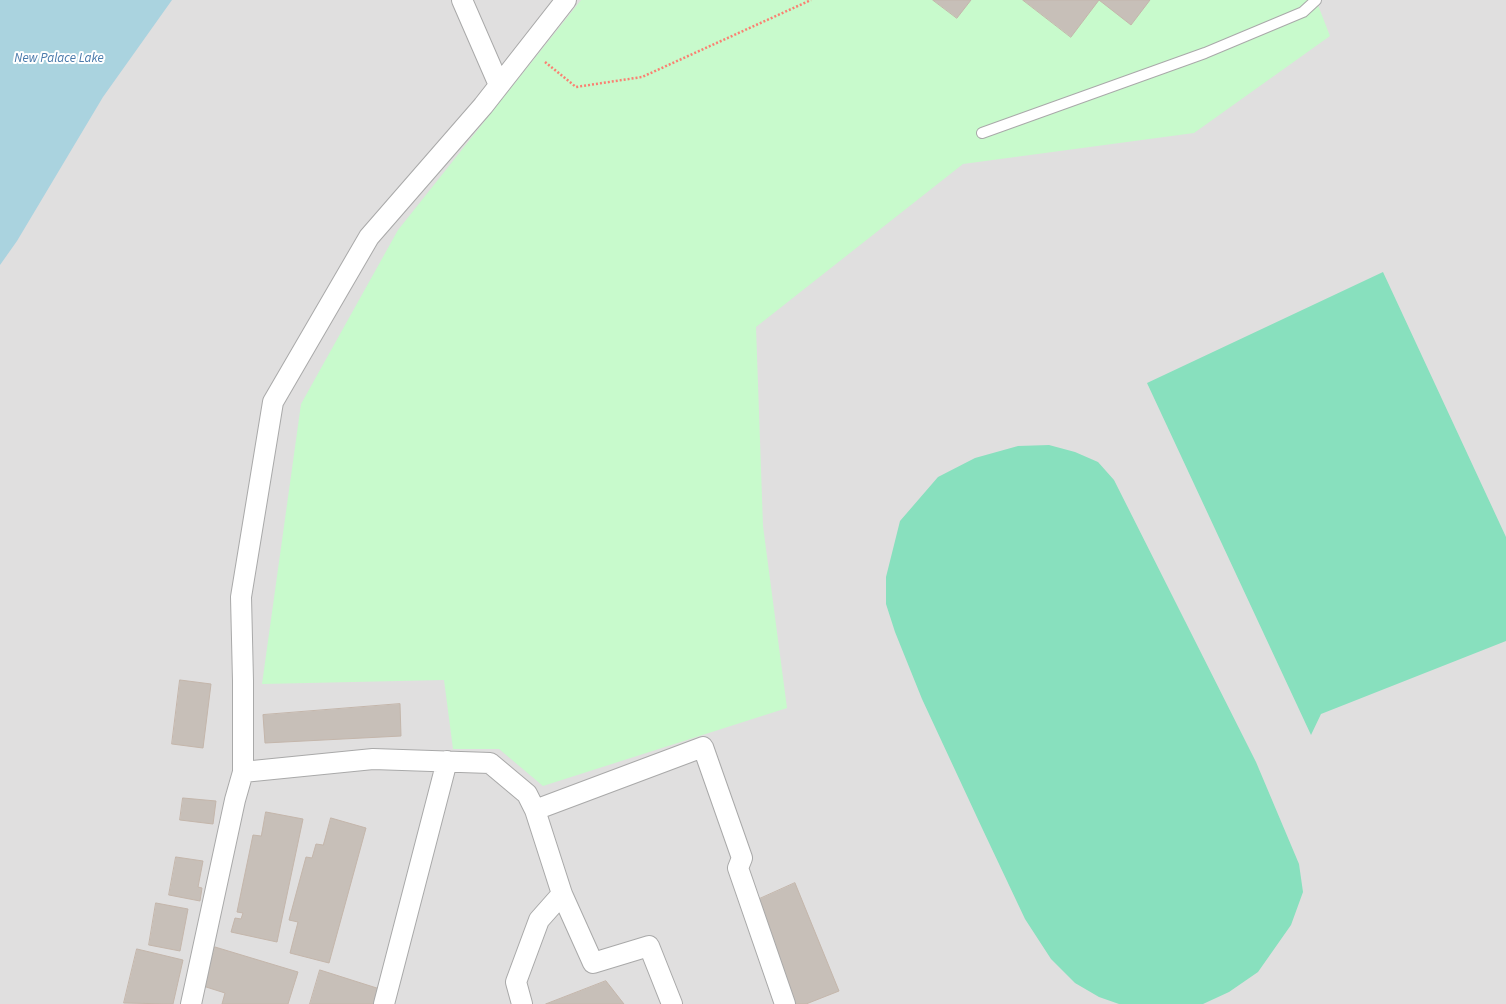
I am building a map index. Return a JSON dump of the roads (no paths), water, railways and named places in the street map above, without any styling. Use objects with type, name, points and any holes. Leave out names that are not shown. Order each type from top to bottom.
[{"type":"street","points":[[462,0],[498,85]]},
{"type":"street","points":[[191,1004],[235,800],[243,772],[244,680],[241,597],[274,402],[370,237],[483,106],[566,0]]},
{"type":"street","points":[[535,810],[703,747],[742,858],[738,868],[785,1004]]},
{"type":"street","points":[[243,772],[373,759],[490,763],[527,794],[535,810],[562,894],[593,963],[649,946],[672,1004]]},
{"type":"street","points":[[384,1004],[447,762]]},
{"type":"street","points":[[522,1004],[516,982],[539,920],[562,894]]},
{"type":"lane","points":[[982,133],[1205,53],[1303,12],[1316,0]]},
{"type":"water","name":"New Palace Lake","points":[[0,0],[172,0],[103,97],[17,241],[0,265]]}]
